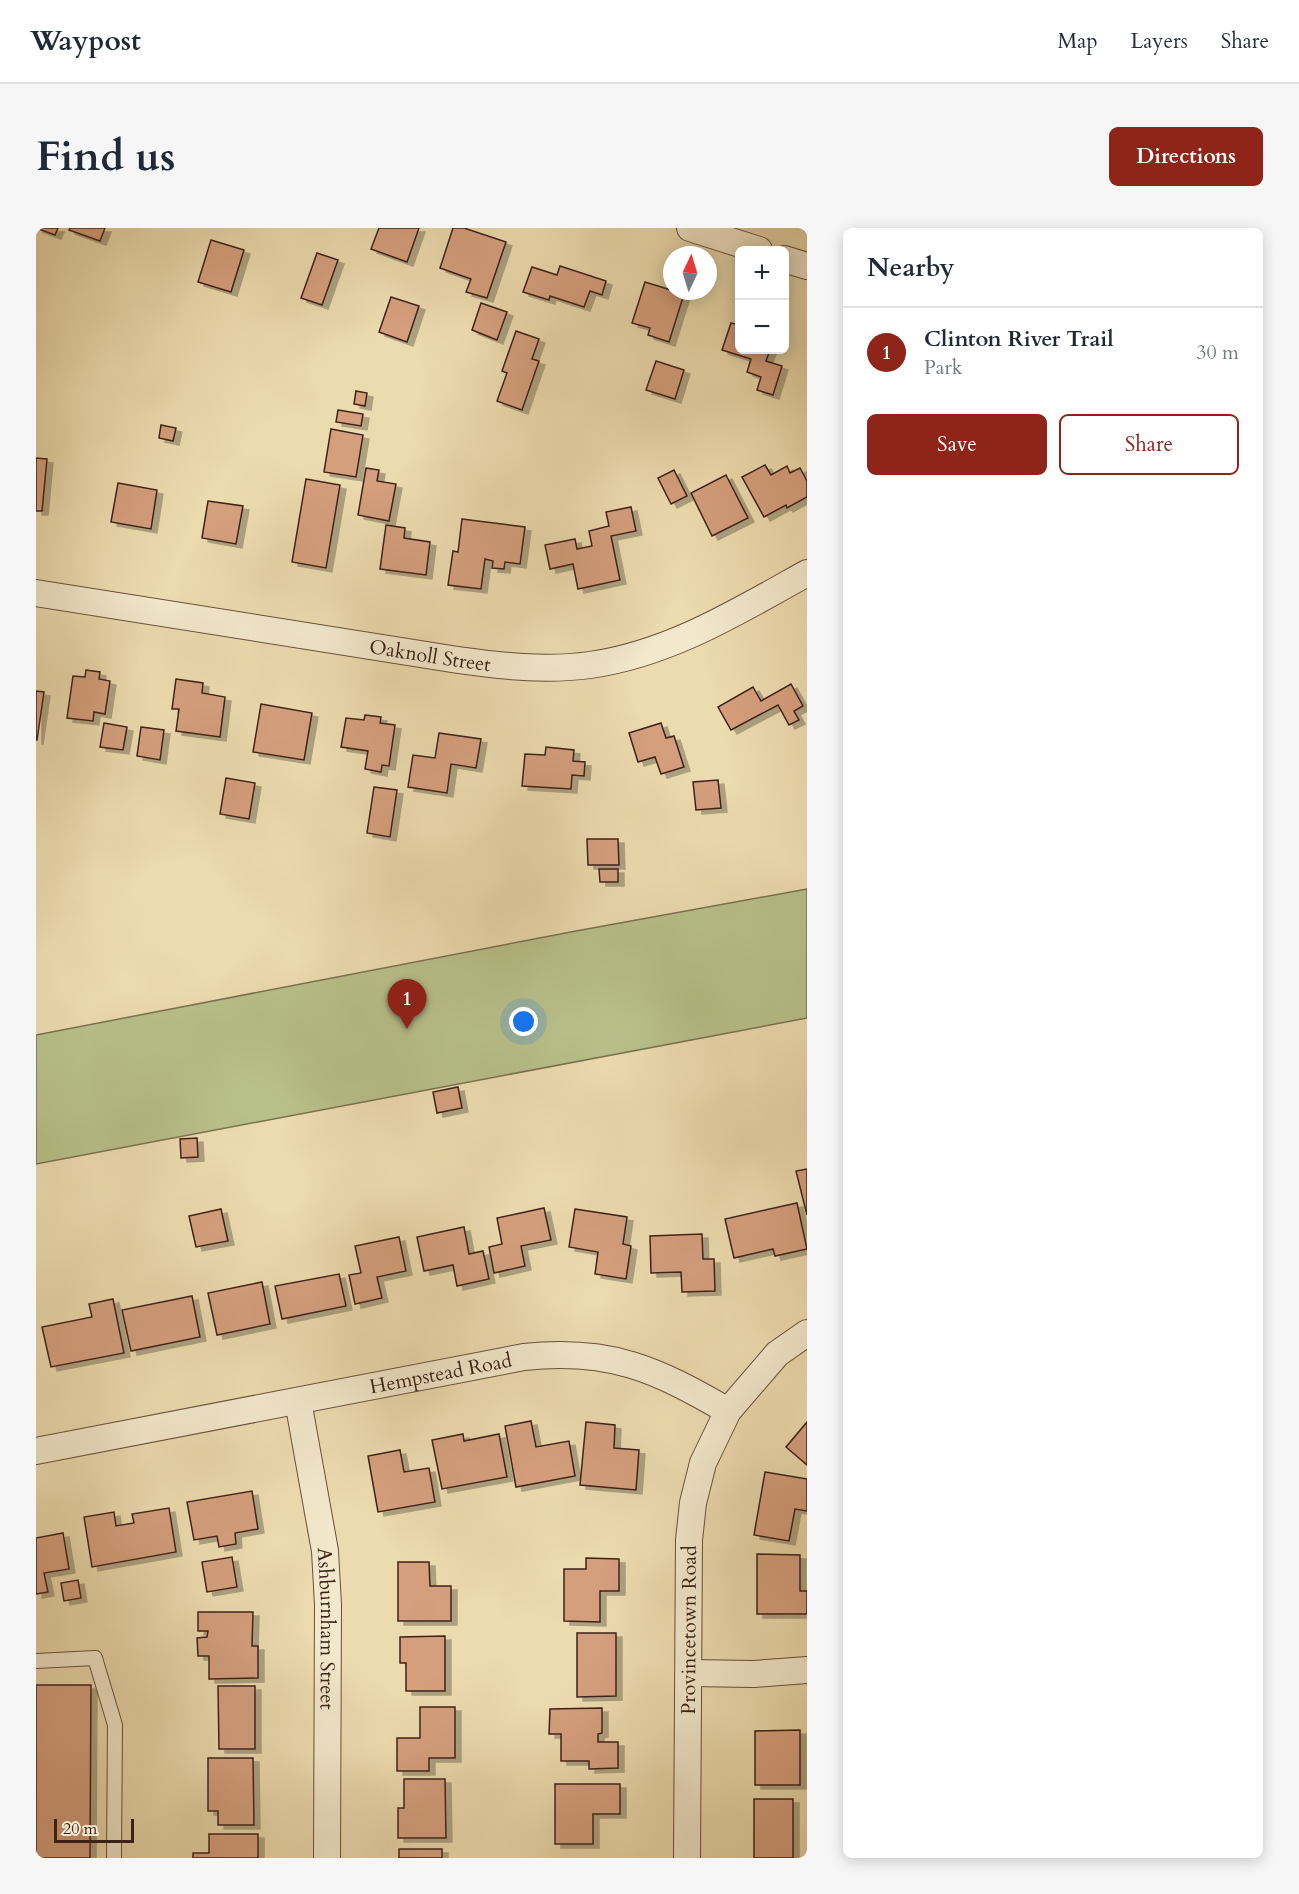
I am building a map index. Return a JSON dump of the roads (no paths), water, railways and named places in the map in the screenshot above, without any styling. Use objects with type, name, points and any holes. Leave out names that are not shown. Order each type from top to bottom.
[{"type":"street","points":[[690,228],[746,246]]},
{"type":"street","points":[[789,261],[807,266]]},
{"type":"street","name":"Oaknoll Street","points":[[36,593],[458,660],[498,665],[549,667],[589,665],[612,661],[664,646],[705,628],[807,573]]},
{"type":"street","points":[[728,1411],[777,1354],[807,1333]]},
{"type":"street","name":"Hempstead Road","points":[[36,1451],[524,1357],[570,1354],[623,1362],[659,1374],[728,1411]]},
{"type":"street","name":"Ashburnham Street","points":[[298,1401],[325,1551],[328,1605],[327,1858]]},
{"type":"street","name":"Provincetown Road","points":[[687,1858],[689,1540],[693,1503],[703,1463],[728,1411]]},
{"type":"street","points":[[689,1673],[754,1674],[807,1670]]},
{"type":"lane","points":[[36,1661],[95,1658],[115,1725],[114,1858]]},
{"type":"place","name":"Clinton River Trail","points":[[407,1029]]}]
